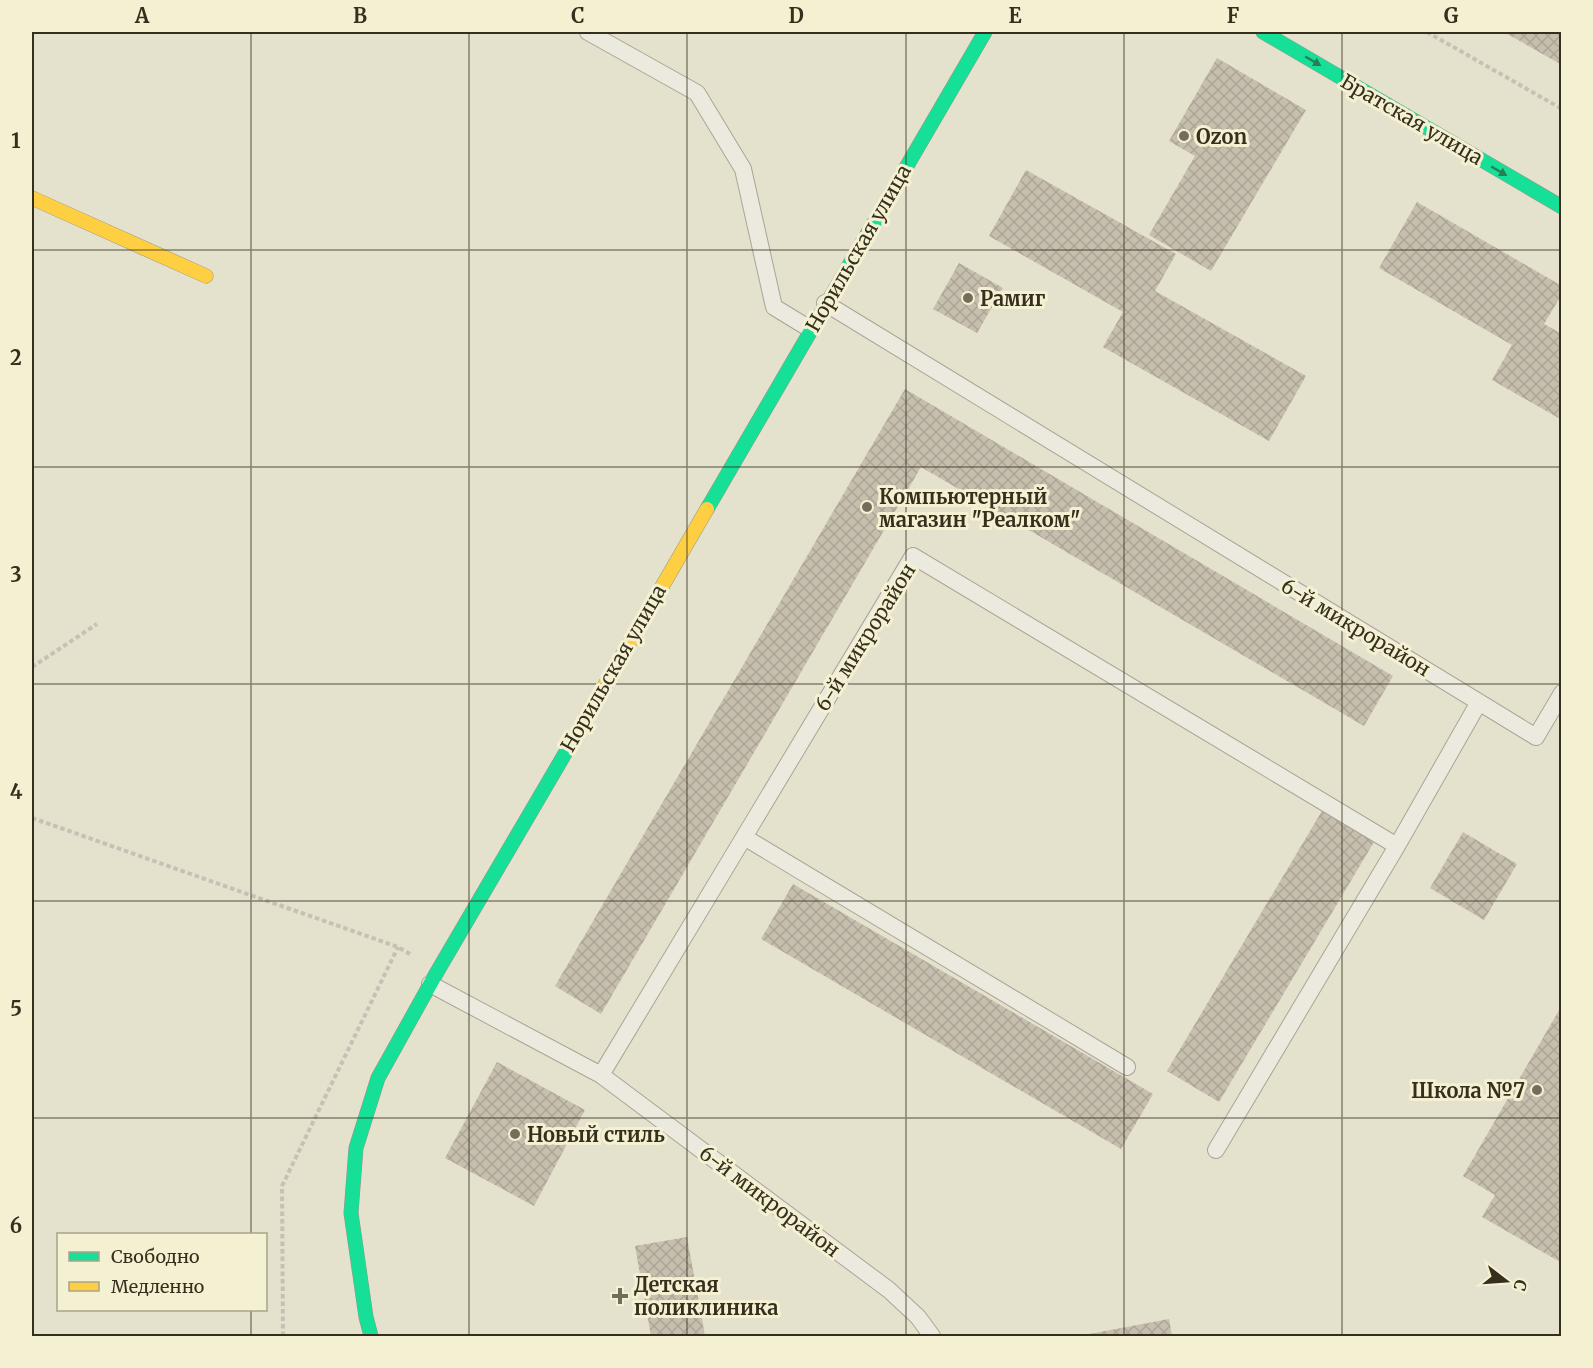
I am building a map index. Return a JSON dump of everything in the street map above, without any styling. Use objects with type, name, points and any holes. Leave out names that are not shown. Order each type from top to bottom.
[{"type":"street","name":"Норильская улица","points":[[370,1336],[351,1213],[356,1148],[378,1078],[430,984],[810,328],[985,32]]},
{"type":"street","name":"Братская улица","points":[[1263,32],[1562,207]]},
{"type":"street","points":[[32,198],[206,276]]},
{"type":"lane","points":[[588,32],[697,93],[743,169],[774,307],[810,328]]},
{"type":"lane","name":"6-й микрорайон","points":[[825,303],[1536,737],[1562,693]]},
{"type":"lane","name":"6-й микрорайон","points":[[601,1075],[913,556],[1397,846]]},
{"type":"lane","points":[[1216,1150],[1397,846],[1479,702]]},
{"type":"lane","points":[[744,837],[1127,1066]]},
{"type":"lane","name":"6-й микрорайон","points":[[430,984],[601,1075],[890,1290],[918,1317],[932,1336]]},
{"type":"path","points":[[1427,32],[1562,109]]},
{"type":"path","points":[[32,667],[97,624]]},
{"type":"path","points":[[32,818],[398,947],[417,958]]},
{"type":"path","points":[[283,1336],[282,1186],[398,947]]},
{"type":"building","points":[[1504,32],[1562,32],[1562,65]]},
{"type":"building","points":[[1217,58],[1306,110],[1211,271],[1149,235],[1195,156],[1169,141]]},
{"type":"building","points":[[1026,170],[1176,254],[1155,291],[1306,376],[1269,441],[1103,347],[1123,312],[989,236]]},
{"type":"building","points":[[1417,202],[1562,286],[1562,294],[1544,324],[1562,334],[1562,420],[1492,380],[1512,345],[1379,268]]},
{"type":"building","name":"Рамиг","points":[[959,263],[1003,288],[977,333],[933,309]]},
{"type":"building","points":[[905,389],[1393,676],[1364,726],[921,467],[601,1014],[555,986]]},
{"type":"building","points":[[1322,811],[1374,842],[1219,1102],[1167,1071]]},
{"type":"building","points":[[1463,832],[1517,864],[1484,920],[1430,888]]},
{"type":"building","points":[[793,884],[1153,1094],[1121,1149],[761,939]]},
{"type":"building","name":"Школа №7","points":[[1562,1005],[1562,1263],[1482,1217],[1495,1195],[1463,1176]]},
{"type":"building","name":"Новый стиль","points":[[497,1062],[585,1110],[534,1206],[445,1158]]},
{"type":"building","points":[[687,1237],[705,1336],[651,1336],[635,1246]]},
{"type":"building","points":[[1169,1319],[1172,1336],[1084,1336],[1084,1335]]},
{"type":"traffic: fast","points":[[707,509],[985,32]]},
{"type":"traffic: fast","points":[[1263,32],[1562,207]]},
{"type":"traffic: fast","points":[[371,1336],[366,1317],[351,1213],[356,1148],[378,1078],[437,972],[587,716]]},
{"type":"traffic: slow","points":[[32,198],[206,276]]},
{"type":"traffic: slow","points":[[587,716],[707,509]]},
{"type":"place","name":"Ozon","points":[[1184,136]]},
{"type":"place","name":"Рамиг","points":[[968,298]]},
{"type":"place","name":"Компьютерный магазин \"Реалком\"","points":[[867,507]]},
{"type":"place","name":"Школа №7","points":[[1537,1090]]},
{"type":"place","name":"Новый стиль","points":[[515,1134]]},
{"type":"place","name":"Детская поликлиника","points":[[620,1296]]}]
